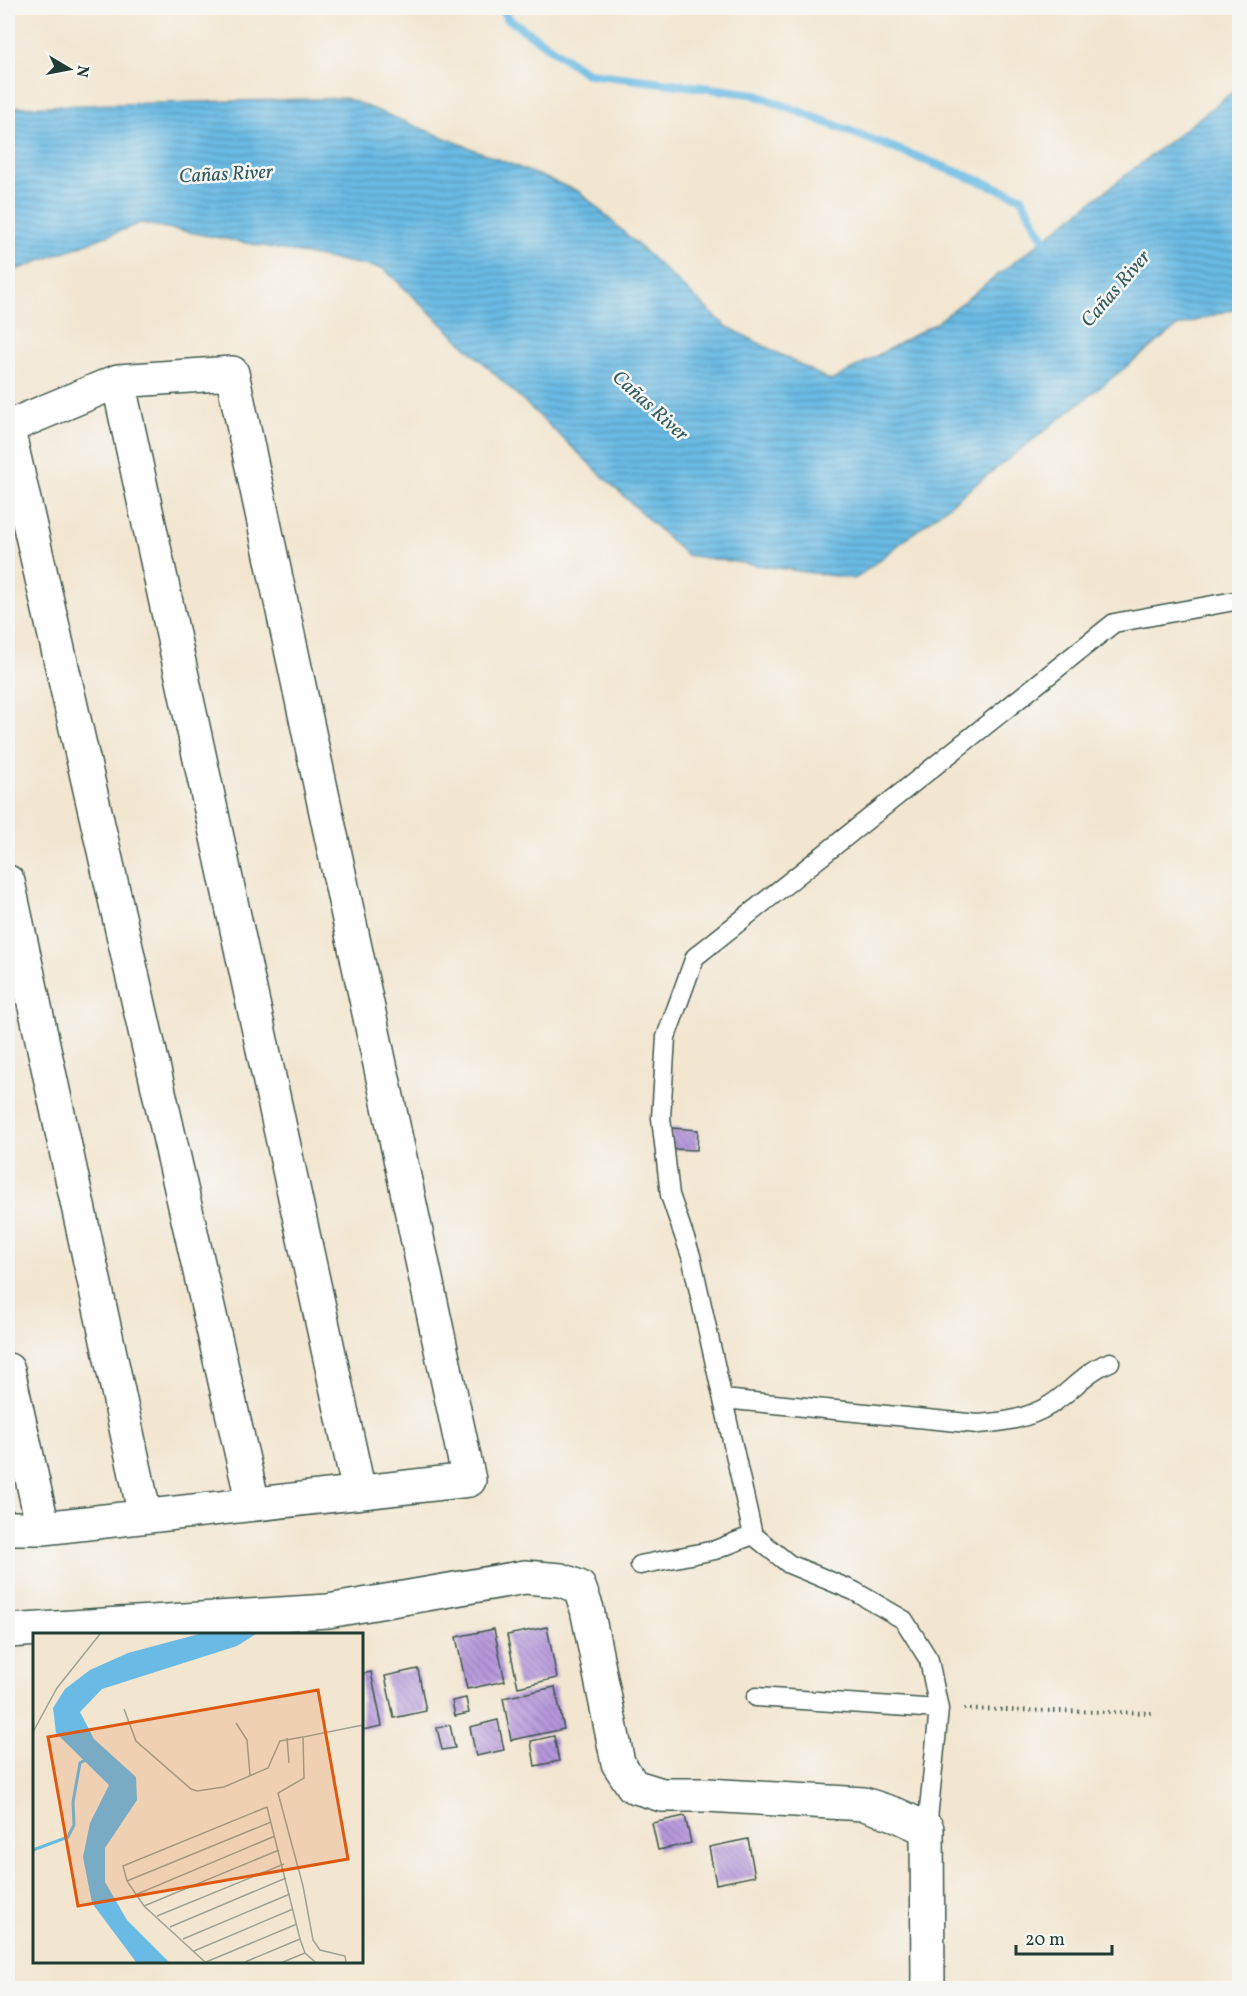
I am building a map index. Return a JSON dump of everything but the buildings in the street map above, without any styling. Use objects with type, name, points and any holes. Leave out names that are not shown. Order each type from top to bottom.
[{"type":"street","points":[[8,1528],[43,1528],[469,1480],[232,373],[118,381],[8,428],[253,1504]]},
{"type":"street","points":[[118,381],[359,1492]]},
{"type":"street","points":[[8,882],[145,1516]]},
{"type":"street","points":[[8,1370],[43,1528]]},
{"type":"street","points":[[8,1631],[327,1611],[525,1577],[561,1580],[579,1587],[587,1609],[618,1762],[633,1786],[662,1794],[864,1804],[897,1815],[927,1829],[928,1989]]},
{"type":"lane","points":[[927,1829],[939,1709],[929,1660],[904,1620],[854,1591],[789,1564],[753,1535],[691,1256],[670,1195],[661,1118],[666,1037],[695,957],[1114,623],[1239,600]]},
{"type":"lane","points":[[723,1399],[978,1424],[1016,1420],[1050,1405],[1096,1367],[1110,1362]]},
{"type":"lane","points":[[640,1565],[715,1550],[753,1535]]},
{"type":"lane","points":[[756,1697],[939,1709]]},
{"type":"path","points":[[939,1709],[1152,1713]]},
{"type":"water","name":"Cañas River","points":[[1239,87],[1239,307],[1177,327],[855,579],[686,555],[384,269],[141,223],[8,273],[8,107],[346,98],[580,192],[726,326],[831,381],[936,323]]},
{"type":"waterway","points":[[504,8],[506,17],[586,73],[753,94],[1021,197],[1049,249]]}]
